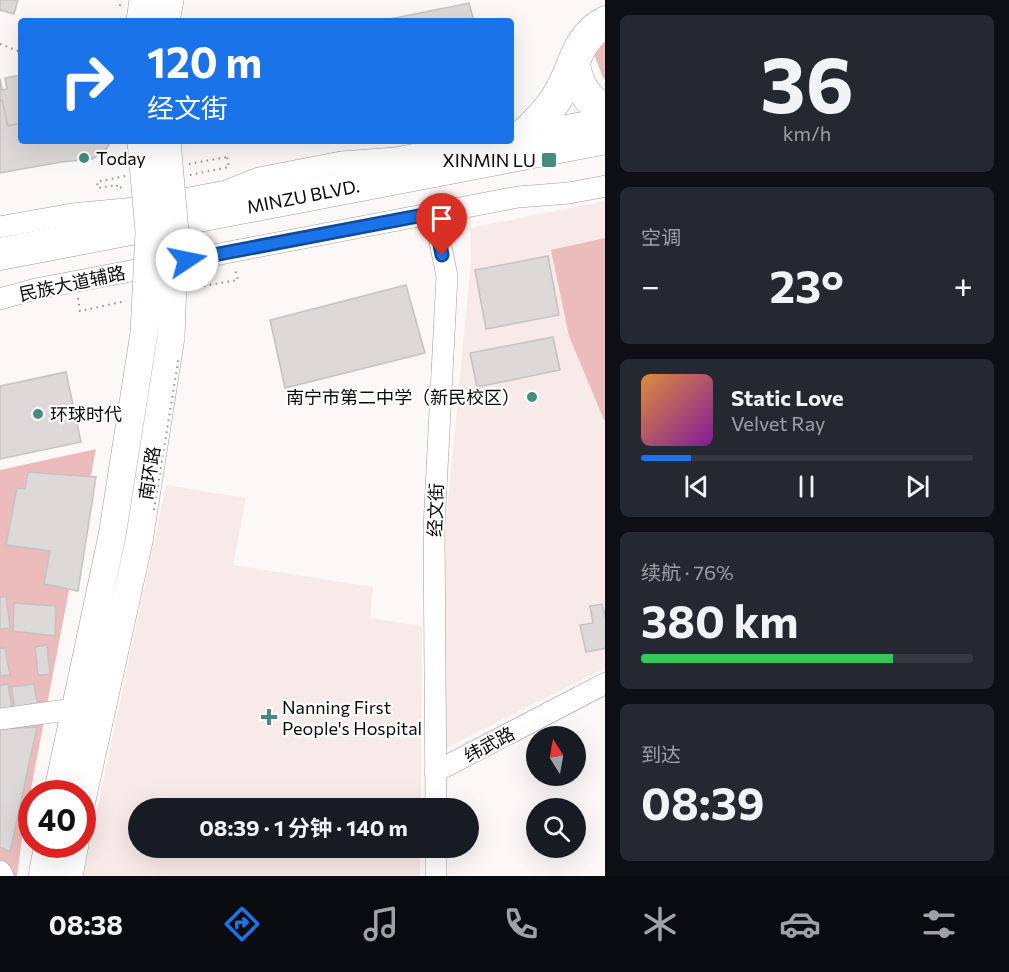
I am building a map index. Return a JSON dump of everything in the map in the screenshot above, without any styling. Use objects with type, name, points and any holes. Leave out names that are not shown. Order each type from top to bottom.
[{"type":"highway","points":[[514,135],[552,105],[574,66],[578,47],[594,29],[605,23]]},
{"type":"highway","points":[[574,66],[578,85],[586,97],[605,109]]},
{"type":"highway","name":"MINZU BLVD.","points":[[514,142],[605,138]]},
{"type":"highway","name":"MINZU BLVD.","points":[[0,254],[496,144]]},
{"type":"highway","name":"MINZU BLVD.","points":[[0,276],[605,160]]},
{"type":"main road","points":[[140,18],[143,0]]},
{"type":"main road","points":[[167,18],[170,0]]},
{"type":"main road","name":"南环路","points":[[60,780],[112,536],[144,333],[149,232],[141,144]]},
{"type":"main road","name":"南环路","points":[[86,780],[139,541],[171,337],[175,232],[167,144]]},
{"type":"main road","points":[[42,876],[45,858]]},
{"type":"main road","points":[[69,876],[72,858]]},
{"type":"street","points":[[514,140],[605,118]]},
{"type":"street","points":[[0,228],[72,214],[136,208],[226,191],[259,178],[341,162],[395,158],[491,144]]},
{"type":"street","name":"民族大道辅路","points":[[0,299],[36,289],[518,197],[569,193],[605,186]]},
{"type":"street","name":"经文街","points":[[434,213],[447,276],[434,528],[436,798]]},
{"type":"street","name":"纬武路","points":[[435,772],[605,684]]},
{"type":"street","points":[[0,719],[74,709]]},
{"type":"street","points":[[436,858],[436,876]]},
{"type":"street","points":[[0,871],[3,876]]},
{"type":"path","points":[[0,44],[18,51]]},
{"type":"path","points":[[185,165],[227,157]]},
{"type":"path","points":[[117,185],[98,189],[97,182],[128,176]]},
{"type":"path","points":[[183,290],[238,280]]},
{"type":"path","points":[[80,311],[126,301]]},
{"type":"shaded area","points":[[605,37],[605,79],[592,49]]},
{"type":"shaded area","name":"南宁市第二中学（新民校区）","points":[[605,201],[605,668],[446,748],[445,533],[471,261],[470,228]]},
{"type":"shaded area","points":[[605,238],[604,420],[569,336],[551,250]]},
{"type":"shaded area","points":[[96,449],[33,780],[18,780],[19,858],[17,876],[0,876],[0,470]]},
{"type":"shaded area","name":"Nanning First People's Hospital","points":[[166,485],[246,498],[233,565],[373,587],[370,618],[422,626],[421,798],[128,798],[128,858],[420,858],[420,876],[83,876],[87,858],[96,858],[96,815]]},
{"type":"building","points":[[0,0],[18,0],[14,14],[0,10]]},
{"type":"building","points":[[469,3],[473,18],[395,18]]},
{"type":"building","points":[[18,76],[18,124],[8,126],[2,100],[0,100],[0,79],[2,90],[7,89],[5,78]]},
{"type":"building","points":[[18,76],[18,144],[109,144],[105,151],[92,159],[0,173],[0,79],[2,90],[7,89],[5,78]]},
{"type":"building","points":[[548,256],[559,315],[486,329],[475,270]]},
{"type":"building","points":[[406,285],[425,353],[285,388],[270,320]]},
{"type":"building","points":[[553,337],[560,370],[477,387],[470,353]]},
{"type":"building","name":"环球时代","points":[[66,372],[81,442],[0,459],[0,386]]},
{"type":"building","points":[[28,472],[96,477],[78,591],[44,584],[50,551],[6,545],[17,488],[25,489]]},
{"type":"building","points":[[6,596],[10,628],[0,629],[0,597]]},
{"type":"building","points":[[14,603],[56,606],[55,636],[13,631]]},
{"type":"building","points":[[602,604],[605,616],[605,648],[586,652],[580,625],[593,623],[590,606]]},
{"type":"building","points":[[47,645],[50,674],[38,675],[35,647]]},
{"type":"building","points":[[0,648],[5,648],[10,675],[0,676]]},
{"type":"building","points":[[8,684],[13,714],[0,715],[0,685]]},
{"type":"building","points":[[34,684],[39,711],[16,713],[11,687]]},
{"type":"building","points":[[37,727],[26,780],[18,780],[18,815],[10,852],[0,847],[0,729]]},
{"type":"place","name":"Today","points":[[84,158]]},
{"type":"place","name":"XINMIN LU","points":[[549,160]]},
{"type":"place","name":"南宁市第二中学（新民校区）","points":[[532,397]]},
{"type":"place","name":"环球时代","points":[[38,414]]},
{"type":"place","name":"Nanning First People's Hospital","points":[[269,717]]},
{"type":"route","points":[[187,260],[434,213],[442,255]]}]
